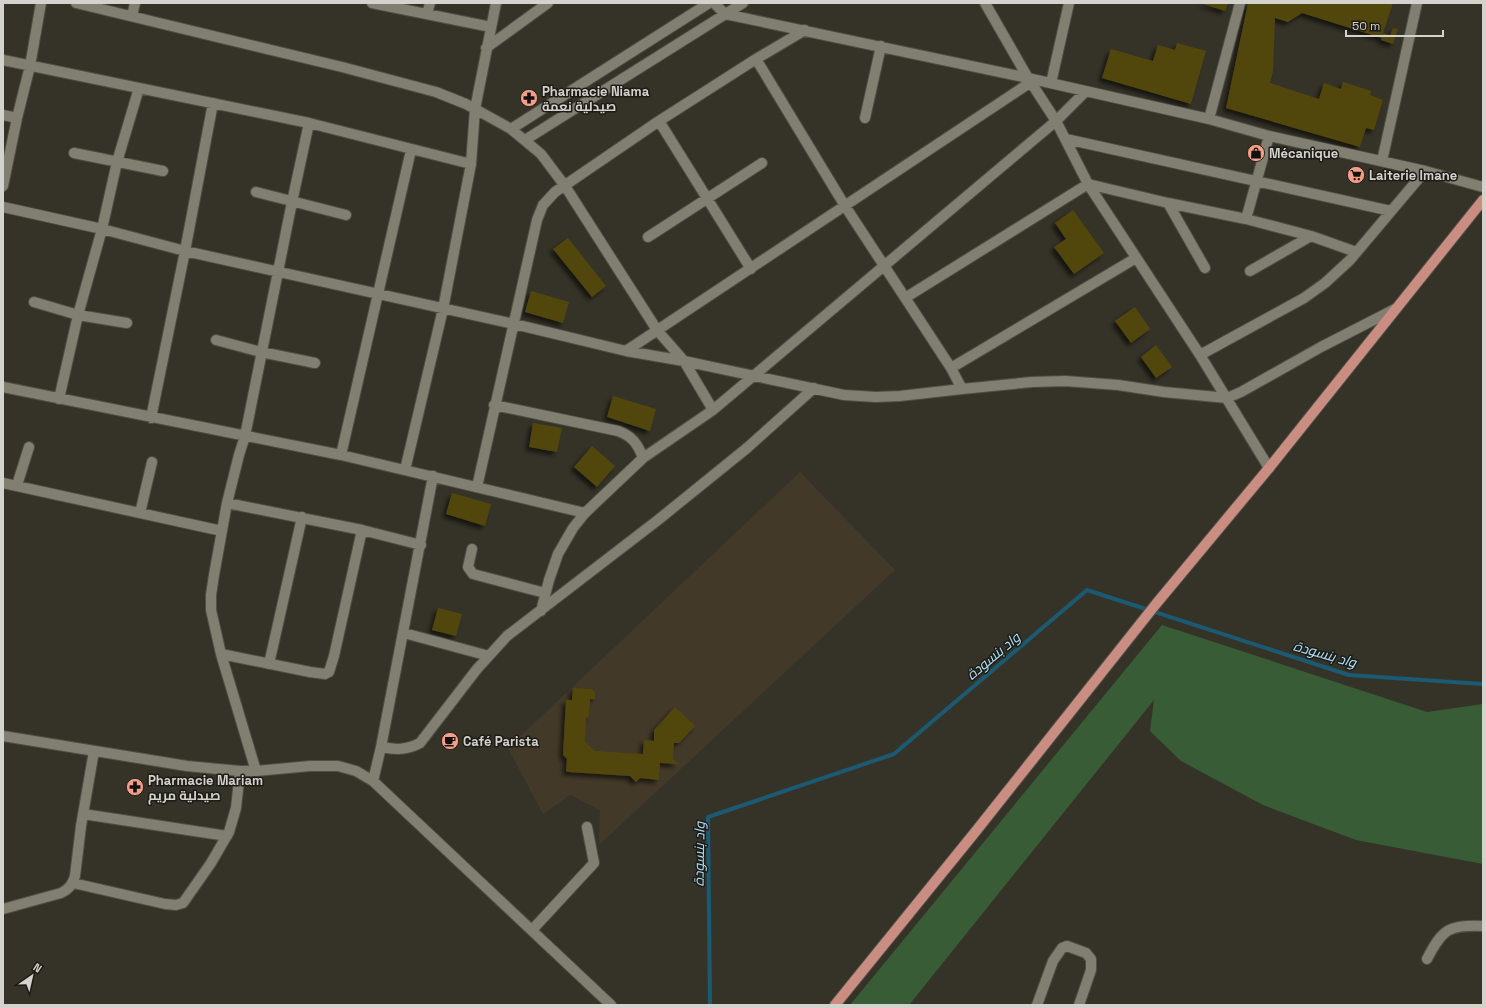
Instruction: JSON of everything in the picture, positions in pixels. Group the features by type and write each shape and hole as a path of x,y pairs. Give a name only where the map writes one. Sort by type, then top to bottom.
{"main road":[{"path":"835,1005 981,825 1156,604 1269,468 1483,200"}],"street":[{"path":"3,186 17,118 30,66 41,3"},
{"path":"76,3 342,67 432,91 475,109 511,129 526,140 548,163 565,186 657,330 684,361 712,410"},
{"path":"132,16 135,3"},
{"path":"372,3 491,27"},
{"path":"427,14 430,3"},
{"path":"405,470 443,309 471,164 475,109 482,81 486,48 496,3"},
{"path":"486,48 548,3"},
{"path":"511,129 709,3"},
{"path":"714,3 725,14 880,46 1030,80 1051,83 1085,92 1209,119 1269,136 1425,171 1483,187"},
{"path":"526,140 743,3"},
{"path":"985,3 1056,121 1088,184 1200,355 1269,468"},
{"path":"1051,83 1069,3"},
{"path":"1209,119 1240,3"},
{"path":"1382,161 1417,3"},
{"path":"476,487 541,209 549,197 659,121 756,59 805,30"},
{"path":"865,118 880,46"},
{"path":"756,59 845,206 951,368 962,390"},
{"path":"3,60 309,124 471,164"},
{"path":"626,351 845,206 1030,80"},
{"path":"59,399 78,314 102,229 117,162 139,88"},
{"path":"541,610 545,593 562,547 573,528 585,513 644,458 712,410 754,376 1056,121 1085,92"},
{"path":"151,418 213,103"},
{"path":"3,115 17,118"},
{"path":"659,121 751,269"},
{"path":"256,771 221,654 212,617 211,595 227,503 245,436 261,352 309,124"},
{"path":"1246,219 1269,136"},
{"path":"1066,139 1391,211"},
{"path":"341,455 411,150"},
{"path":"74,153 163,171"},
{"path":"648,237 762,163"},
{"path":"1200,355 1304,298 1340,270 1425,171"},
{"path":"905,298 1088,184 1168,203 1246,219 1311,236 1356,252"},
{"path":"256,192 346,215"},
{"path":"1168,203 1205,268"},
{"path":"3,207 102,229 185,251 379,293 626,351 684,361 844,395 876,397 900,396 1032,382 1065,381 1118,385 1164,392 1227,398 1241,392 1321,346 1395,309"},
{"path":"1250,271 1311,236"},
{"path":"951,368 1136,258"},
{"path":"34,302 78,314 127,323"},
{"path":"216,340 261,352 315,363"},
{"path":"3,387 151,418 341,455 585,513"},
{"path":"381,747 398,749 414,746 420,743 468,680 507,636 658,520 747,448 814,388"},
{"path":"494,405 618,431 632,439 638,446 644,458"},
{"path":"17,485 29,447"},
{"path":"140,513 152,462"},
{"path":"373,781 404,633 433,476"},
{"path":"3,482 222,531"},
{"path":"227,503 302,517 421,545"},
{"path":"270,664 302,517"},
{"path":"221,654 318,673 325,674 330,671 362,530"},
{"path":"472,549 468,566 473,574 545,593"},
{"path":"404,633 489,656"},
{"path":"3,736 187,766 240,771 310,766 338,766 356,771 373,781 611,1005"},
{"path":"3,909 61,893 73,883 76,872 94,751"},
{"path":"73,883 165,904 179,905 183,903 215,857 227,836 234,816 240,771"},
{"path":"84,814 227,836"},
{"path":"532,930 594,863 587,826"},
{"path":"1427,959 1437,941 1445,931 1456,927 1483,926"},
{"path":"1037,1005 1053,961 1062,948 1067,946 1086,952 1091,959 1091,970 1079,1005"}],"shaded area":[{"path":"800,472 895,570 599,845 600,810 570,795 543,814 508,748"}],"green space":[{"path":"1162,625 1427,712 1483,704 1483,864 1356,840 1263,805 1181,761 1150,731 1154,700 909,1005 850,1005"}],"building":[{"path":"1200,3 1228,3 1225,11"},
{"path":"1248,3 1393,3 1383,33 1390,35 1393,28 1398,29 1393,44 1381,40 1382,38 1302,13 1288,22 1275,18 1273,71 1270,83 1319,99 1324,83 1341,89 1343,82 1371,91 1370,95 1383,100 1374,130 1366,128 1360,147 1226,108"},
{"path":"1177,43 1206,51 1191,104 1102,78 1111,49 1153,61 1158,45 1175,50"},
{"path":"1073,210 1104,253 1074,274 1054,247 1066,239 1055,223"},
{"path":"568,238 606,286 592,297 553,249"},
{"path":"531,291 569,302 563,323 525,312"},
{"path":"1135,307 1150,329 1131,343 1115,321"},
{"path":"1156,345 1172,367 1156,378 1141,357"},
{"path":"613,396 656,409 650,431 607,417"},
{"path":"533,423 562,428 557,452 529,447"},
{"path":"592,446 615,466 597,487 574,467"},
{"path":"452,493 491,504 485,526 446,514"},
{"path":"438,608 462,614 456,636 432,630"},
{"path":"573,688 592,689 595,693 595,699 590,699 589,716 586,718 585,742 595,751 643,754 644,740 654,741 654,730 675,707 695,726 679,743 674,743 673,759 679,764 660,763 659,780 640,778 636,782 630,776 566,771 567,759 563,755 566,700 572,700"}],"waterway":[{"name":"واد بنسودة","path":"710,1005 708,817 894,754 1087,590 1349,675 1483,684"}],"place":[{"name":"Pharmacie Niama صيدلية نعمة","path":"529,98"},
{"name":"Mécanique","path":"1256,153"},
{"name":"Laiterie Imane","path":"1356,175"},
{"name":"Café Parista","path":"450,741"},
{"name":"Pharmacie Mariam صيدلية مريم","path":"135,787"}]}
